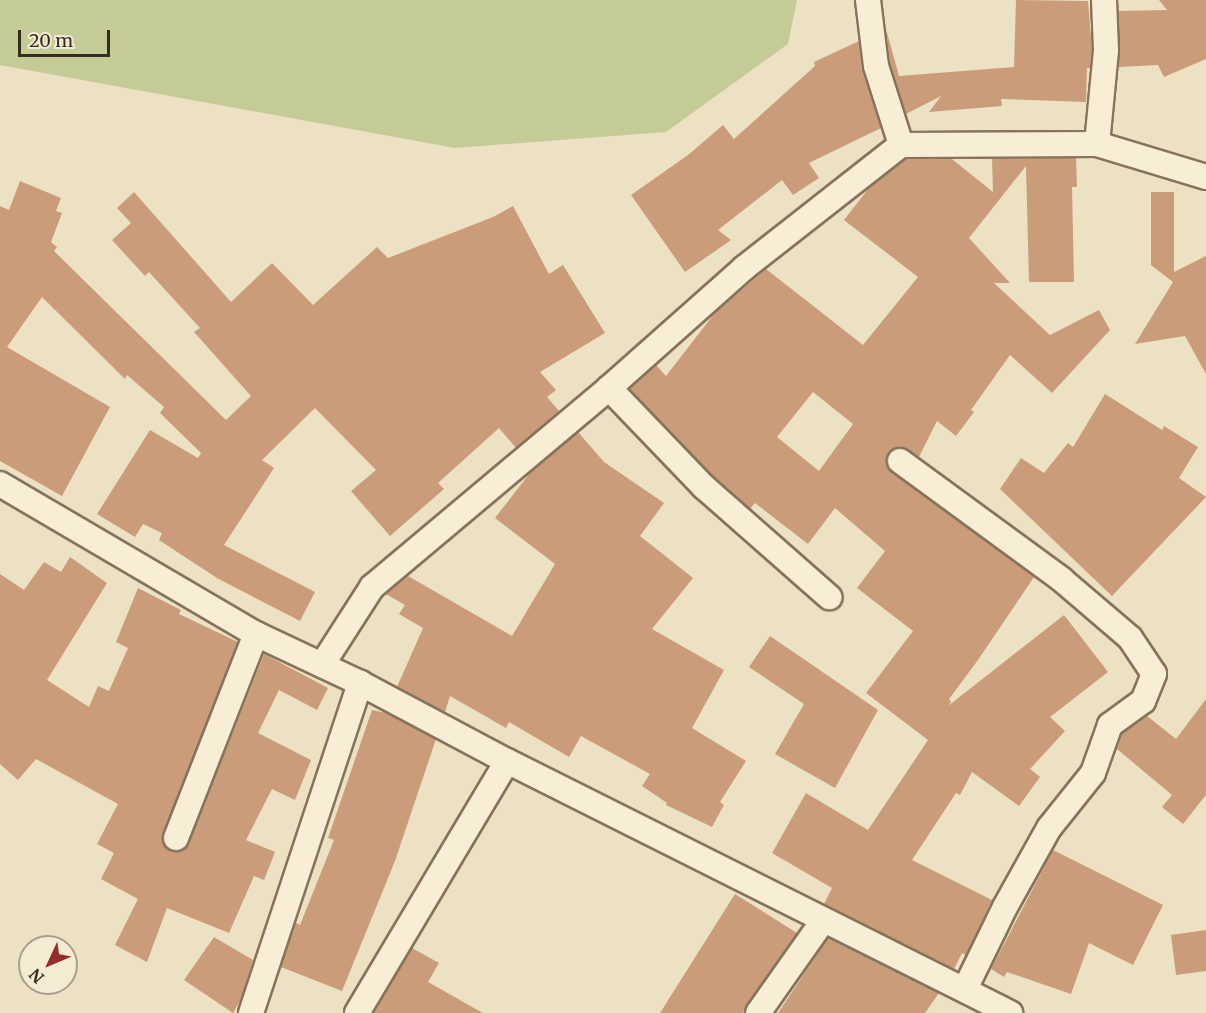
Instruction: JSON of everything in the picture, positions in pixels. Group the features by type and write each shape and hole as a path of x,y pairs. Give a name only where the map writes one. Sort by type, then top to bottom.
{"street":[{"path":"868,0 876,66 900,145"},
{"path":"1097,144 1106,50 1104,0"},
{"path":"322,665 372,586 609,388 744,268 900,145 1097,144 1206,177"},
{"path":"609,388 704,488 828,597"},
{"path":"900,460 1061,579 1130,638 1154,674 1143,701 1110,725 1094,773 1049,828 1005,906 965,989"},
{"path":"0,484 256,634 360,683 507,761 1010,1013"},
{"path":"176,838 256,634"},
{"path":"251,1013 360,683"},
{"path":"357,1013 507,761"},
{"path":"758,1013 823,921"}],"green space":[{"path":"0,0 797,0 788,44 666,132 455,148 0,65"}],"building":[{"path":"1016,0 1088,1 1092,50 1090,68 1087,68 1086,102 1001,99 1002,106 929,112 941,96 906,114 890,63 886,29 899,76 1014,67"},
{"path":"1159,0 1206,0 1206,59 1164,77 1158,65 1119,67 1119,11 1167,10"},
{"path":"859,41 862,70 881,128 809,163 819,178 793,195 782,180 718,230 731,240 685,272 631,195 688,155 723,125 734,139 815,66 814,62"},
{"path":"1076,158 1077,187 1072,187 1074,282 1029,282 1026,166 969,238 1010,283 994,283 1050,335 1099,310 1110,330 1052,393 1010,355 971,410 974,412 956,436 937,421 919,457 901,447 889,452 886,459 892,472 1034,577 949,699 951,702 948,706 1064,615 1108,672 1050,717 1065,731 1030,769 1040,777 1019,806 972,772 960,795 956,793 912,860 992,900 966,955 962,953 954,969 824,904 832,888 772,853 806,793 868,830 928,740 866,693 913,631 857,588 885,551 835,508 808,544 755,503 750,509 714,477 630,389 656,365 666,376 714,314 766,269 863,345 918,277 844,220 869,188 906,159 952,159 993,192 992,159","holes":["813,392 853,424 819,471 777,437"]},
{"path":"20,181 61,198 56,211 62,213 51,242 57,247 54,251 226,420 251,396 194,332 200,328 149,272 145,276 112,240 131,223 117,208 134,192 231,302 272,263 313,305 377,247 388,258 493,217 513,206 549,274 563,265 605,333 540,372 556,390 547,397 559,411 516,448 499,428 438,483 444,489 390,536 351,491 376,470 315,408 262,460 274,468 224,545 315,592 300,621 217,578 159,540 162,533 143,524 135,537 97,514 150,430 198,458 201,453 160,413 164,407 127,375 125,379 42,297 7,347 110,407 62,496 0,461 0,206 9,210"},
{"path":"1151,192 1174,192 1174,272 1206,256 1206,374 1185,336 1135,344 1173,282 1151,265"},
{"path":"1105,394 1162,430 1164,426 1198,447 1179,478 1206,497 1112,596 1000,489 1021,458 1044,473 1068,443 1073,447"},
{"path":"578,432 604,462 664,503 640,536 693,578 652,629 724,670 692,728 746,761 720,802 724,805 712,827 666,805 667,803 642,786 650,774 581,736 569,757 509,722 506,728 450,696 445,712 397,687 423,628 399,614 405,605 386,594 408,576 512,636 555,564 495,518 530,473"},
{"path":"70,557 107,583 47,680 89,707 98,686 109,691 128,648 116,642 138,588 181,610 179,614 238,642 163,833 162,841 170,851 179,852 189,843 264,654 328,688 317,710 279,690 258,733 311,760 295,800 272,789 246,840 275,852 264,880 254,876 229,933 167,908 147,962 115,945 138,899 101,879 114,853 97,844 118,804 36,759 18,780 0,764 0,574 24,590 44,562 61,572"},
{"path":"770,636 878,710 835,788 775,754 804,704 749,667"},
{"path":"1206,699 1206,795 1183,824 1162,807 1172,795 1117,749 1122,734 1147,716 1176,739"},
{"path":"372,710 386,713 436,739 395,861 342,991 281,967 296,923 300,925 334,840 328,838"},
{"path":"1053,850 1163,905 1133,965 1089,943 1071,994 1007,972 1004,977 991,969"},
{"path":"735,894 797,933 743,1013 660,1013"},
{"path":"1206,930 1206,971 1176,975 1171,935"},
{"path":"214,937 253,960 241,999 233,1013 184,980"},
{"path":"828,938 939,993 925,1013 778,1013"},
{"path":"412,948 439,963 428,982 483,1013 374,1013"}]}
